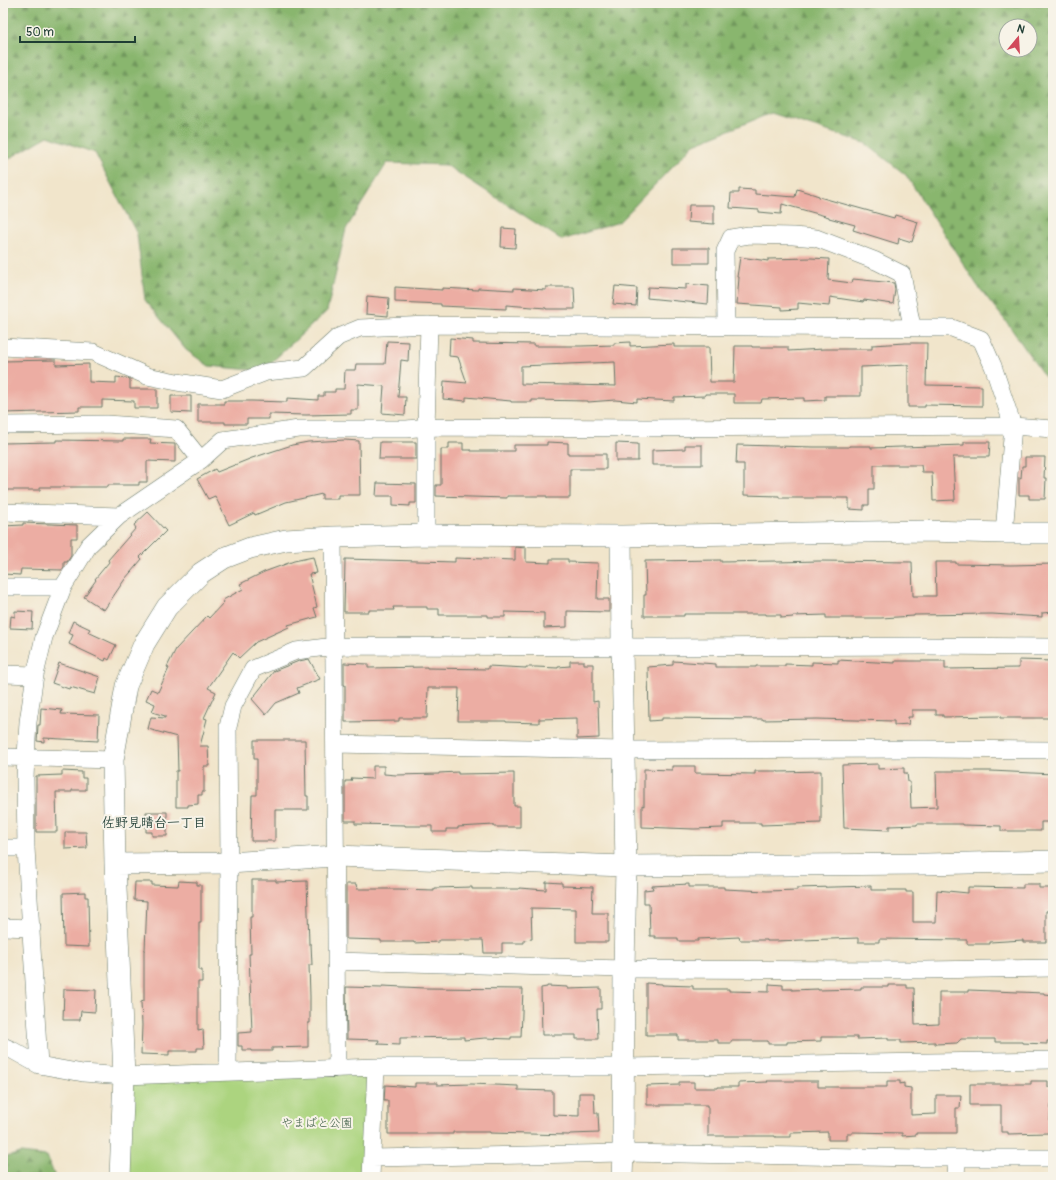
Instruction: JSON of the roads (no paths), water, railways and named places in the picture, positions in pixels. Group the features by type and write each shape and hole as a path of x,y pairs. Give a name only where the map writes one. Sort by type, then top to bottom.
{"street":[{"path":"726,326 725,251 731,238 749,235 816,238 876,261 902,274 912,327"},
{"path":"426,535 426,427 429,325"},
{"path":"3,347 94,352 147,376 222,389 266,372 304,368 338,337 360,328 429,325 952,328 981,339 993,366 1013,426 1004,533"},
{"path":"3,425 107,424 176,429 201,460"},
{"path":"39,1065 32,928 26,848 25,778 28,722 35,675 44,637 63,587 89,545 120,516 201,460 223,440 299,429 407,429 426,427 647,428 1013,426 1053,429"},
{"path":"3,512 120,516"},
{"path":"120,1177 124,1076 115,864 113,760 126,686 144,644 167,607 201,573 224,558 250,548 286,540 333,537 426,535 621,536 926,531 1053,533"},
{"path":"621,536 626,866 624,969 624,1153 622,1177"},
{"path":"333,537 337,1069"},
{"path":"3,587 63,587"},
{"path":"228,1072 228,727 233,706 253,669 296,652 334,646 935,646 1053,648"},
{"path":"3,674 35,675"},
{"path":"335,744 624,750 1053,750"},
{"path":"3,757 113,760"},
{"path":"3,848 26,848"},
{"path":"115,864 229,863 335,856 626,866 918,864 1053,861"},
{"path":"3,927 32,928"},
{"path":"336,961 624,969 925,970 1053,968"},
{"path":"3,1046 39,1065 83,1073 124,1076 376,1067 624,1067 1053,1060"},
{"path":"371,1177 376,1067"},
{"path":"372,1158 624,1153 1053,1158"},
{"path":"956,1177 957,1158"}],"district":[{"name":"佐野見晴台一丁目","path":"154,822"}],"park label":[{"name":"やまばと公園","path":"317,1123"}]}
